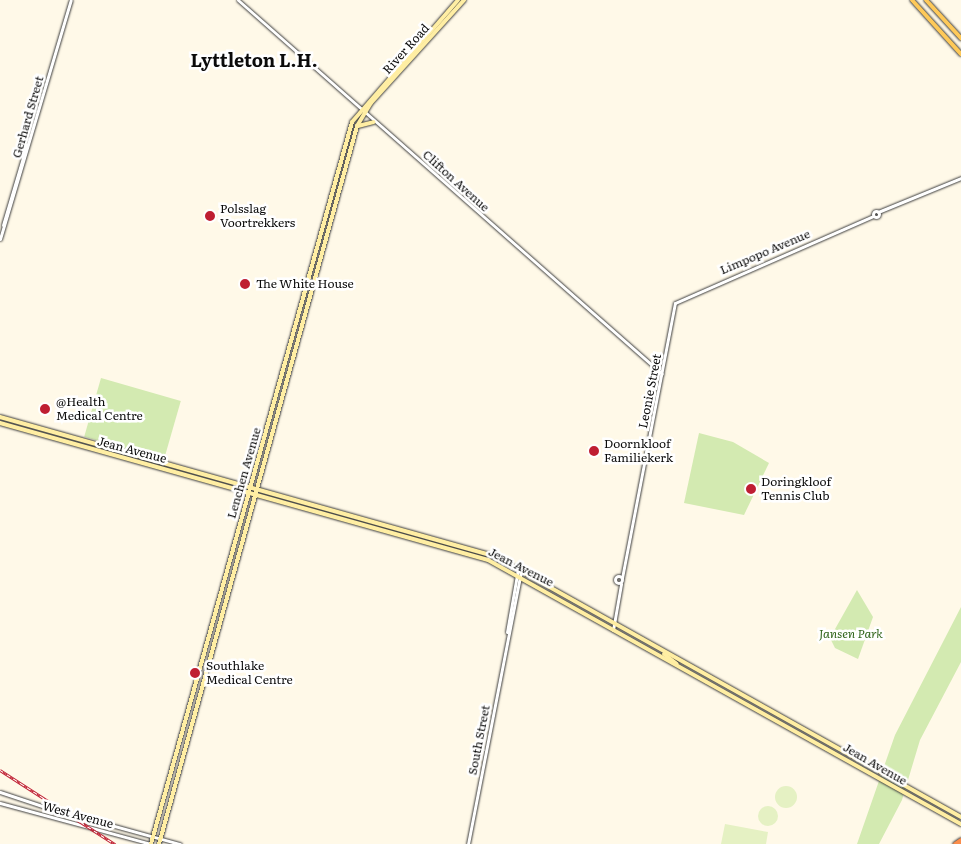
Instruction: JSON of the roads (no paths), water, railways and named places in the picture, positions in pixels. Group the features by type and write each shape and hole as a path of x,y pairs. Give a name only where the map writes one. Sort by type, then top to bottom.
{"highway":[{"path":"955,844 961,840"}],"main road":[{"name":"River Road","path":"360,109 458,0"},
{"name":"River Road","path":"364,113 464,0"},
{"path":"912,0 961,54"},
{"path":"926,0 961,38"},
{"name":"Lenchen Avenue","path":"151,844 344,144 360,109"},
{"name":"Lenchen Avenue","path":"159,844 357,126 364,113"},
{"path":"357,126 374,122"},
{"name":"Jean Avenue","path":"0,417 458,548 519,570 961,817"},
{"name":"Jean Avenue","path":"0,423 304,509 458,548 518,576 961,824"},
{"path":"194,472 203,480"},
{"path":"289,499 304,509"},
{"path":"658,648 677,664"},
{"path":"785,717 804,735"},
{"path":"856,757 875,775"}],"street":[{"name":"Gerhard Street","path":"0,234 70,0"},
{"name":"Gerhard Street","path":"0,240 70,0"},
{"name":"Clifton Avenue","path":"238,0 374,122 662,374"},
{"name":"Limpopo Avenue","path":"674,305 681,298 961,178"},
{"name":"Leonie Street","path":"620,577 662,374 674,305"},
{"path":"654,368 664,363"},
{"name":"South Street","path":"468,844 519,570"},
{"path":"616,582 620,577"},
{"path":"613,630 621,584 620,577"},
{"path":"616,582 621,584"},
{"path":"616,582 619,592"},
{"name":"West Avenue","path":"0,792 54,810"},
{"name":"West Avenue","path":"0,803 151,844"},
{"name":"West Avenue","path":"78,816 180,844"}],"tunnel":[{"path":"54,810 78,816"}],"railway":[{"path":"0,770 115,844"}],"place":[{"name":"Polsslag Voortrekkers","path":"210,216"},
{"name":"The White House","path":"245,284"},
{"name":"@Health Medical Centre","path":"45,409"},
{"name":"Doornkloof Familiekerk","path":"594,451"},
{"name":"Doringkloof Tennis Club","path":"751,489"},
{"name":"Southlake Medical Centre","path":"195,673"}],"district":[{"name":"Lyttleton L.H.","path":"254,60"}],"park label":[{"name":"Jansen Park","path":"851,634"}]}
